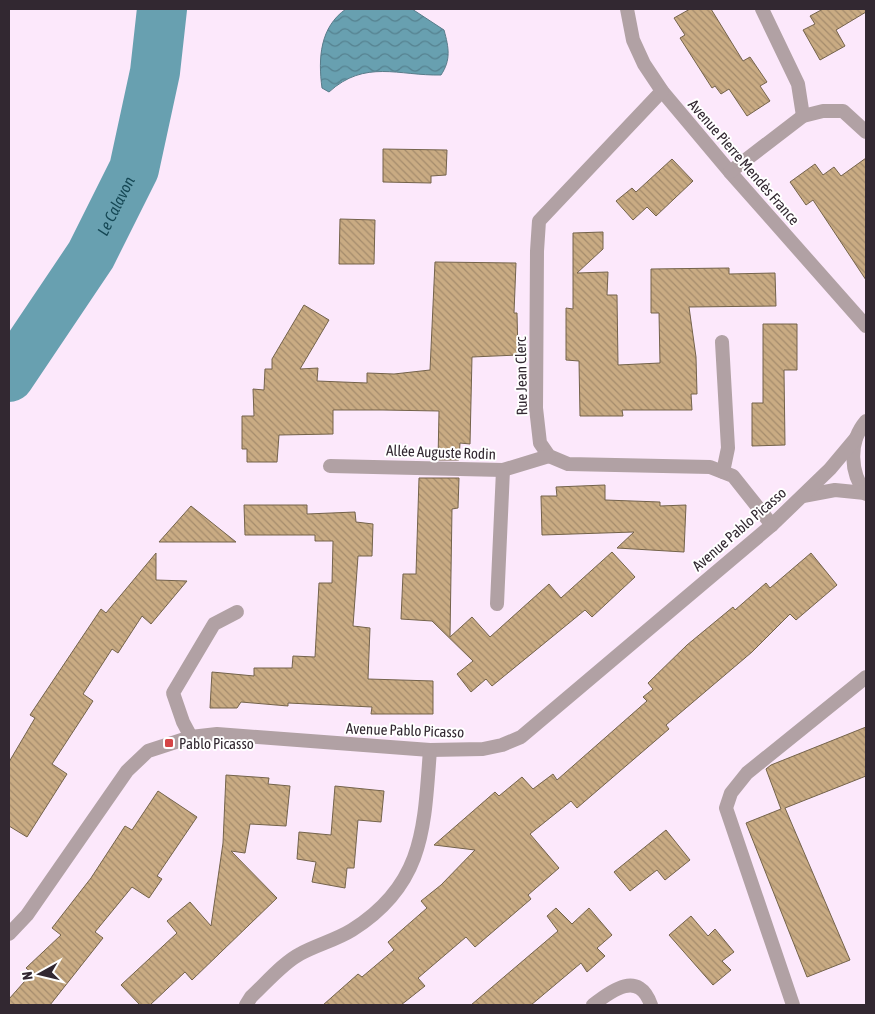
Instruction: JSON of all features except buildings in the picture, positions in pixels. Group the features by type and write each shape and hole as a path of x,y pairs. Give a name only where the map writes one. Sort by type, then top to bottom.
{"street":[{"name":"Avenue Pierre Mendès France","path":"627,9 633,40 644,64 662,91 865,326"},
{"path":"762,9 798,84 803,116"},
{"name":"Rue Jean Clerc","path":"549,456 540,442 536,408 537,251 539,221 662,91"},
{"path":"730,172 803,116 823,111 843,111 866,132"},
{"path":"722,342 728,448 723,472"},
{"path":"866,421 856,438 853,466 866,493"},
{"name":"Avenue Pablo Picasso","path":"9,934 27,915 127,771 148,751 191,737 217,734 430,750 483,749 502,745 521,737 772,525 830,469 856,438"},
{"path":"549,456 568,464 710,466 733,476 772,525"},
{"name":"Allée Auguste Rodin","path":"330,466 503,470 549,456"},
{"path":"497,604 503,470"},
{"name":"Avenue Pablo Picasso","path":"802,496 835,490 866,493"},
{"path":"191,737 183,722 174,693 214,624 237,612"},
{"path":"794,1005 726,808 731,793 747,773 866,677"},
{"path":"246,1005 251,997 298,954 352,931 396,893 412,867 420,843 430,750"},
{"path":"594,1005 613,988 629,984 640,988 651,1005"}],"water":[{"path":"346,9 412,9 444,30 448,59 441,75 369,72 342,82 329,92 322,88 320,66 326,34 337,16"}],"waterway":[{"name":"Le Calavon","path":"9,377 91,255 134,169 155,72 162,9"}],"place":[{"name":"Pablo Picasso","path":"169,743"}]}
